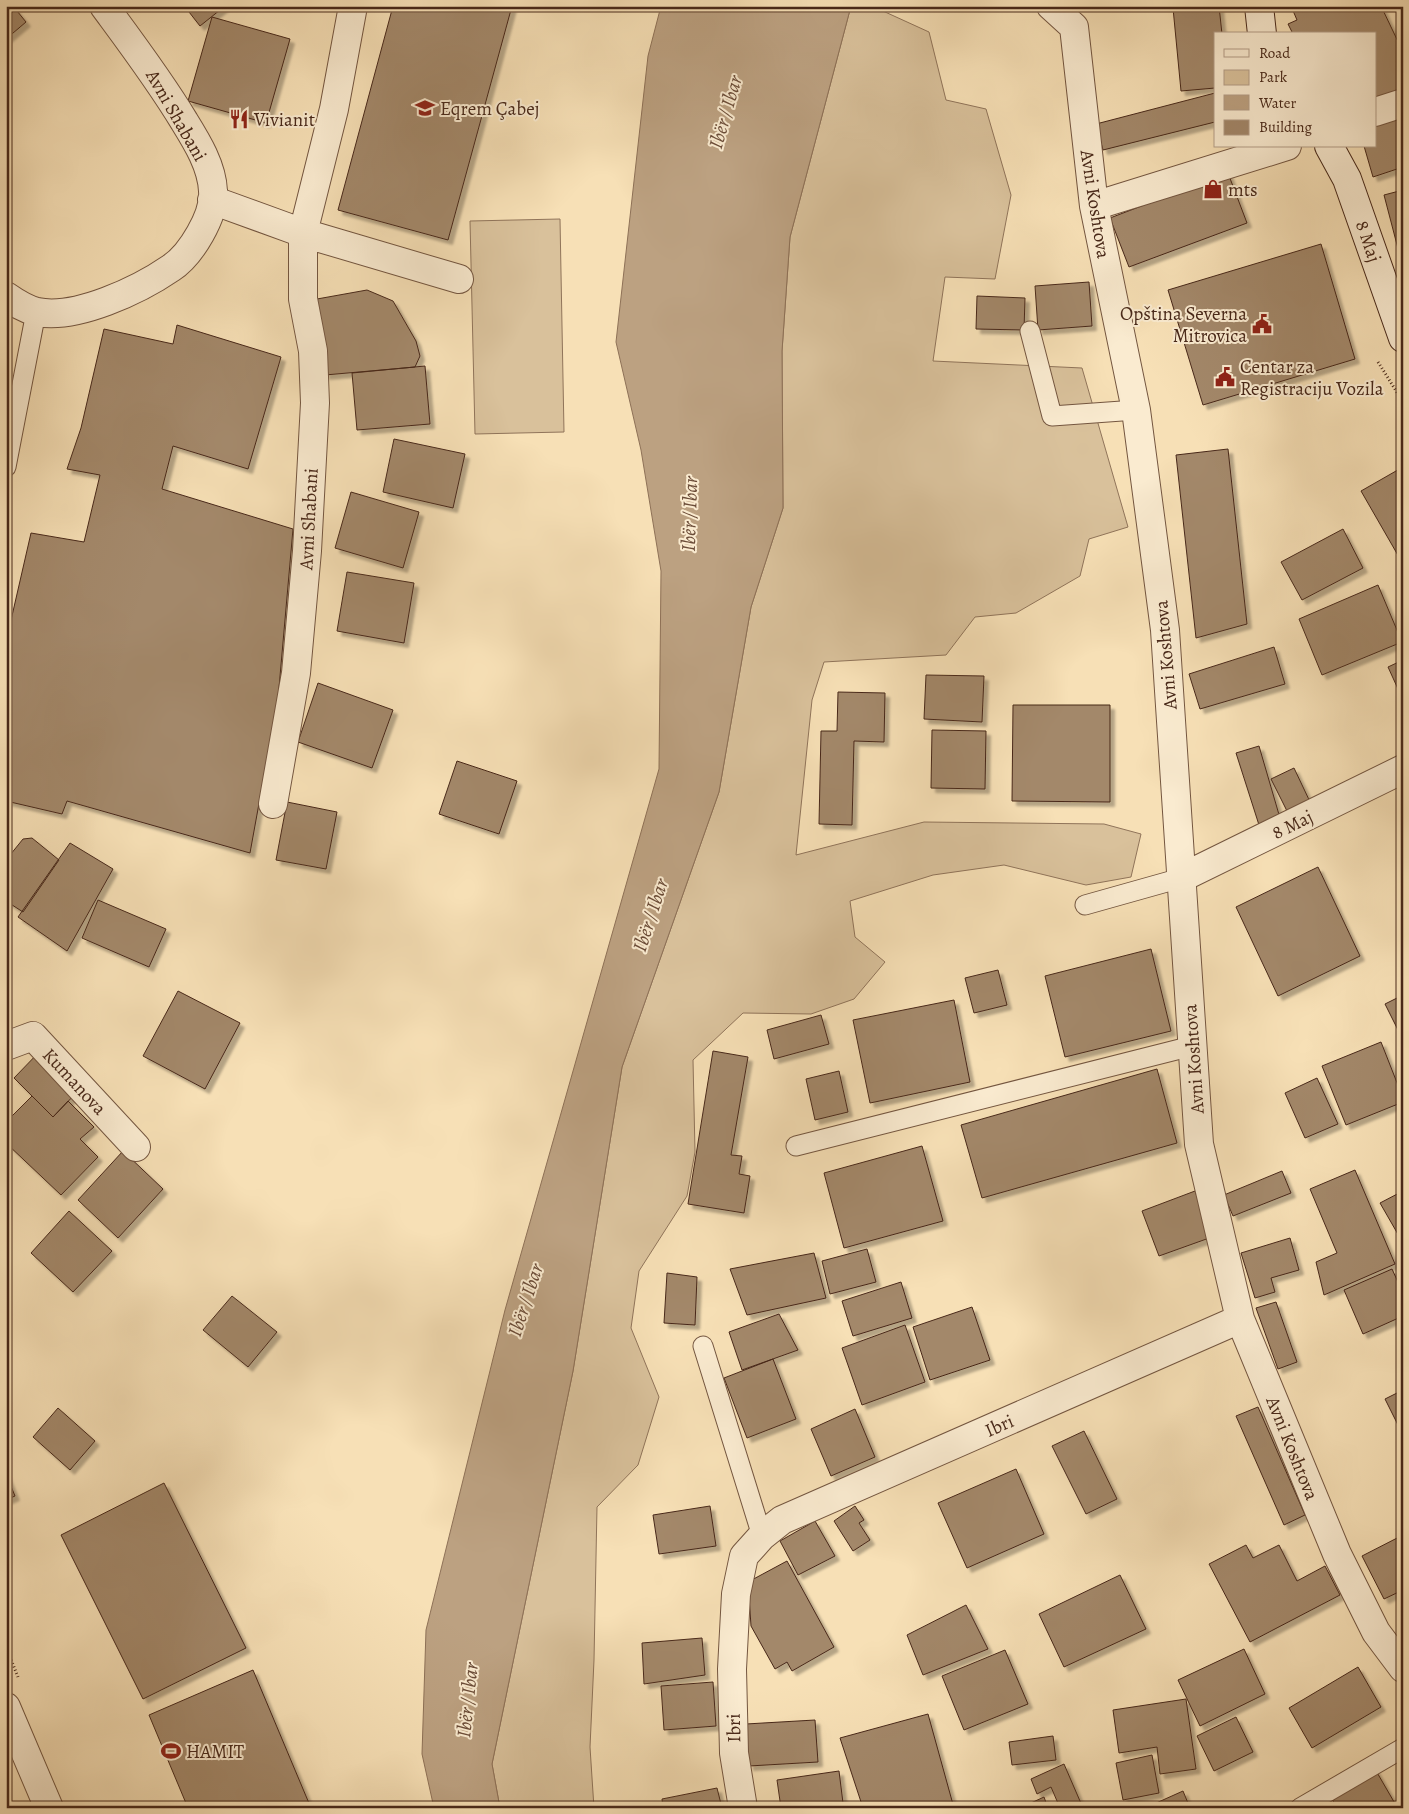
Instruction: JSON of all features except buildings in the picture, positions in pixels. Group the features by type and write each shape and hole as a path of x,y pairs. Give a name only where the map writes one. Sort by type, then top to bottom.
{"street":[{"name":"Avni Shabani","path":"104,6 163,86 197,141 212,181 214,193 212,200"},
{"name":"Avni Shabani","path":"273,804 296,673 315,403 313,351 303,299 302,233 334,109 353,6"},
{"name":"Avni Koshtova","path":"1051,6 1074,27 1094,206 1136,410 1165,630 1199,1144 1240,1319 1337,1554 1376,1632 1403,1668"},
{"path":"1259,6 1262,32"},
{"path":"1376,112 1403,103"},
{"path":"1094,206 1281,148"},
{"name":"8 Maj","path":"1330,148 1347,179 1403,338"},
{"path":"6,296 19,306 36,312 57,313 81,309 115,299 172,268 192,247 204,228 212,200 302,233 459,279"},
{"name":"8 Maj","path":"1181,878 1403,769"},
{"name":"Kumanova","path":"6,1046 33,1036 136,1147"},
{"name":"Ibri","path":"743,1808 734,1753 732,1670 736,1594 744,1556 762,1536 782,1520 1240,1319"},
{"path":"6,1707 49,1808"}],"lane":[{"path":"6,467 36,312"},
{"path":"1030,331 1052,416 1136,410"},
{"path":"1085,905 1181,878"},
{"path":"796,1146 1192,1046"},
{"path":"703,1346 762,1536"},
{"path":"1300,1808 1403,1748"}],"green space":[{"path":"851,6 872,6 929,32 946,100 986,109 1011,195 995,279 945,277 933,361 1082,368 1128,527 1089,539 1080,576 1016,613 975,617 946,655 824,662 812,700 796,855 924,822 1104,824 1141,834 1131,877 1086,885 1004,865 933,875 850,901 855,937 885,962 854,999 811,1014 743,1013 693,1060 695,1152 687,1196 639,1271 631,1328 659,1397 638,1465 597,1507 590,1747 594,1808 500,1808 492,1764 573,1371 622,1067 719,792 751,607 783,508 782,351 790,237"},
{"path":"560,219 564,432 475,434 470,221"}],"water":[{"name":"Ibër / Ibar","path":"661,6 851,6 790,237 782,351 783,508 751,607 719,792 622,1067 573,1371 492,1764 500,1808 434,1808 422,1754 426,1630 505,1310 659,769 661,571 641,450 616,342 648,56"}],"place":[{"name":"Eqrem Çabej","path":"425,108"},
{"name":"Vivianit","path":"239,119"},
{"name":"mts","path":"1213,189"},
{"name":"Opština Severna Mitrovica","path":"1262,324"},
{"name":"Centar za Registraciju Vozila","path":"1225,377"},
{"name":"HAMIT","path":"171,1751"}]}
